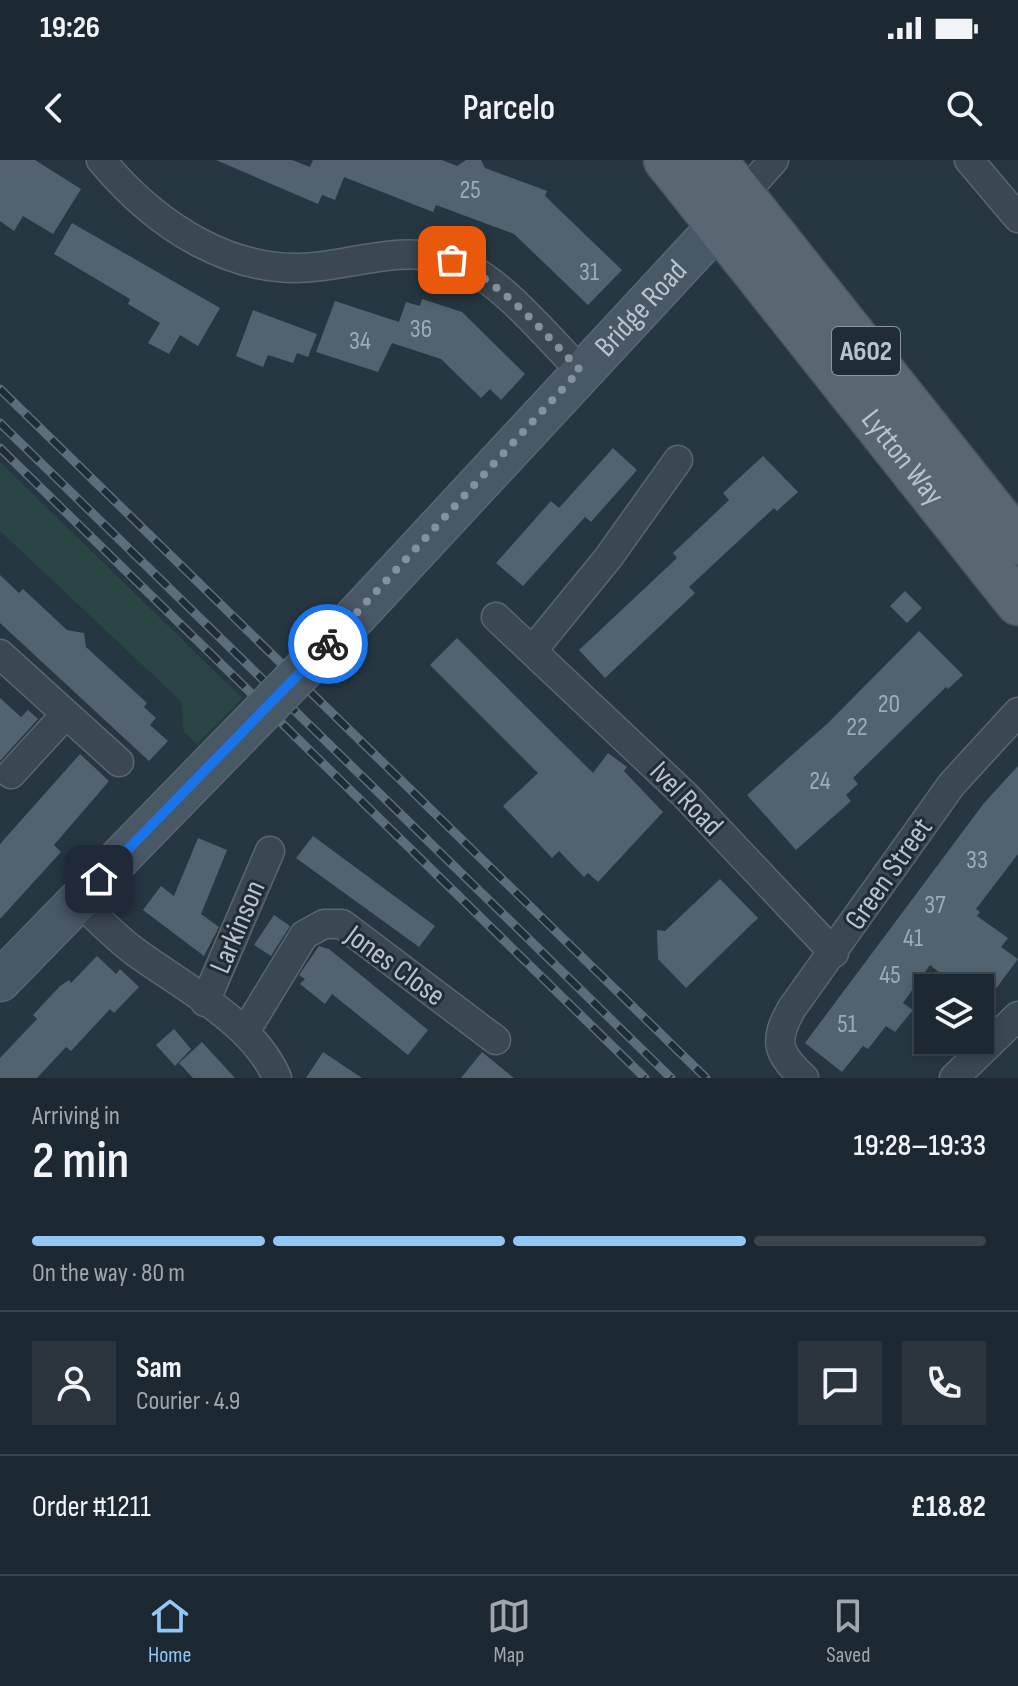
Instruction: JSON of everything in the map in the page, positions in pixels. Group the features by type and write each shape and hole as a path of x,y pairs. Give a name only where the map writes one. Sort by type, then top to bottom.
{"main road":[{"name":"Lytton Way","path":"666,160 730,210 1018,542"},
{"name":"Lytton Way","path":"714,160 730,210 1018,603"}],"street":[{"path":"101,160 141,204 166,224 198,243 238,258 280,266 319,267 400,253 452,260 472,269 494,286 580,370"},
{"path":"730,210 774,160"},
{"path":"969,160 1018,218"},
{"name":"Bridge Road","path":"0,981 357,615 730,210"},
{"path":"533,650 608,558 678,460"},
{"name":"Ivel Road","path":"496,617 685,795 834,953"},
{"path":"0,654 119,762"},
{"name":"Green Street","path":"804,1078 785,1059 780,1047 781,1027 792,1008 952,784 1018,712"},
{"path":"11,774 66,714"},
{"name":"Larkinson","path":"205,1002 270,851"},
{"name":"Larkinson","path":"78,900 130,948 245,1032 262,1050 277,1078"},
{"name":"Jones Close","path":"245,1032 304,935 324,924 342,924 496,1040"},
{"path":"954,1078 1018,1016"}],"green space":[{"path":"0,462 242,698 197,744 184,732 181,701 0,531"}],"building":[{"path":"0,160 35,160 81,189 53,234 23,216 14,231 0,221"},
{"path":"216,160 292,160 310,167 313,160 442,160 457,166 466,160 481,160 485,168 547,191 545,196 622,270 588,305 514,234 436,205 433,212 344,177 335,200 322,195 318,204"},
{"path":"72,223 220,308 198,346 180,335 169,354 148,343 160,323 128,304 130,299 54,254"},
{"path":"422,299 462,312 525,374 501,400 490,389 481,398 441,359 392,343 378,372 316,352 335,301 399,322 406,302 420,306"},
{"path":"253,310 317,334 308,357 297,353 293,363 268,355 263,367 236,356"},
{"path":"613,448 637,470 591,522 585,517 523,586 496,563 551,501 559,508"},
{"path":"763,456 798,492 777,511 774,508 689,587 695,593 605,678 579,650 677,558 673,553 729,500 723,493"},
{"path":"0,575 19,593 23,589 67,630 84,633 86,647 147,703 144,707 156,718 150,725 168,741 149,761 0,623"},
{"path":"905,591 922,608 907,623 890,606"},
{"path":"919,631 963,675 948,689 946,687 853,778 858,784 846,795 851,801 796,850 747,795 828,723"},
{"path":"457,638 593,773 608,753 627,767 624,771 663,812 598,882 588,873 584,877 559,851 552,858 503,806 538,773 430,665"},
{"path":"0,698 21,717 28,710 38,719 0,761"},
{"path":"80,754 109,781 54,845 61,852 0,919 0,844"},
{"path":"1018,766 1018,854 976,909 980,912 977,916 1008,938 1001,947 1018,959 995,990 994,974 941,974 930,965 924,974 914,974 914,988 903,1003 913,1010 895,1032 886,1026 868,1049 863,1046 842,1072 805,1043 984,803"},
{"path":"313,836 435,926 419,947 296,858"},
{"path":"198,838 227,850 201,914 219,927 204,956 143,910 161,886 174,896"},
{"path":"720,879 758,918 686,988 658,959 657,930 665,931"},
{"path":"274,915 290,926 271,956 254,945"},
{"path":"319,946 329,949 428,1030 408,1055 332,994 325,1004 300,984 305,979 299,975"},
{"path":"97,956 116,974 120,969 139,987 114,1013 110,1009 71,1051 66,1047 37,1078 0,1078 0,1058 37,1019 33,1015 60,986 69,980 71,983"},
{"path":"174,1029 191,1049 175,1066 156,1045"},
{"path":"202,1042 235,1078 193,1078 179,1063"},
{"path":"323,1052 362,1078 306,1078"},
{"path":"482,1052 514,1078 461,1078"}],"railway":[{"path":"0,389 706,1078"},
{"path":"0,423 671,1078"},
{"path":"0,448 645,1078"}],"way so far":[{"path":"328,644 580,370 494,286 472,269 452,260"}],"route":[{"path":"99,879 328,644"}]}
